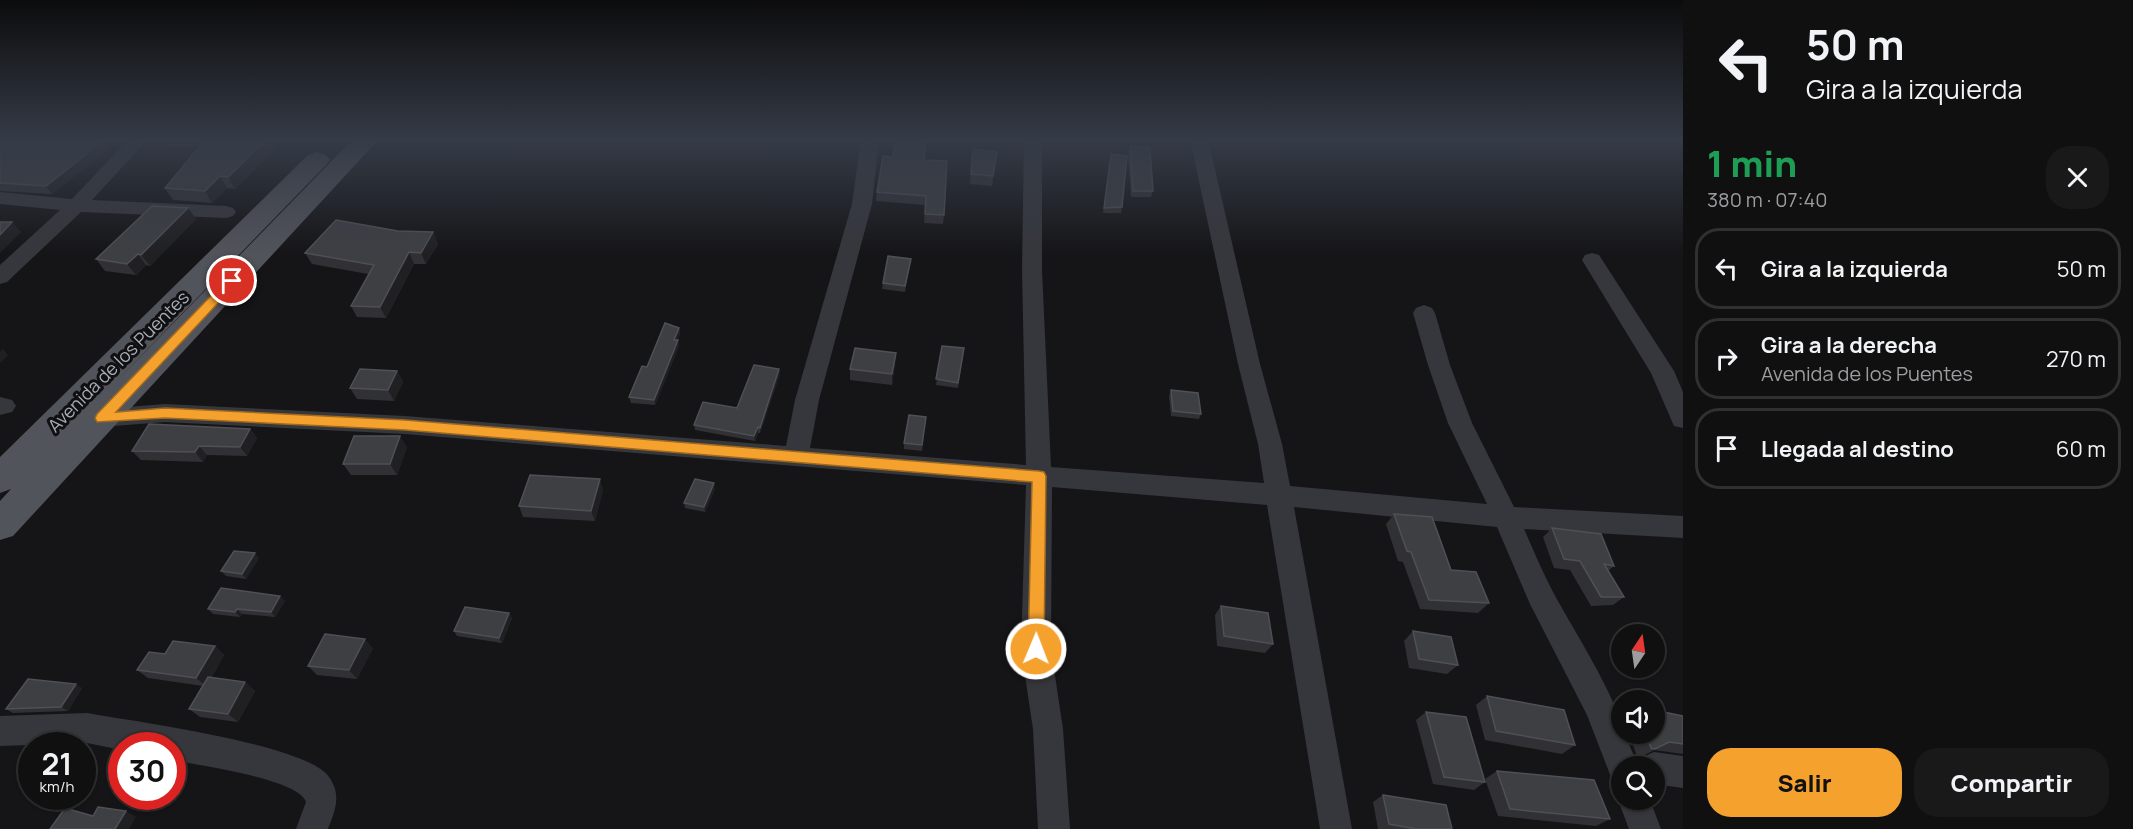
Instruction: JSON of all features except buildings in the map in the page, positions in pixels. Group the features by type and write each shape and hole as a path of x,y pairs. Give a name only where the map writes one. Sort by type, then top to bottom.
{"main road":[{"name":"Avenida de los Puentes","path":"0,479 299,178"},
{"name":"Avenida de los Puentes","path":"0,525 330,178"}],"street":[{"path":"0,278 103,178"},
{"path":"796,458 807,400 862,204 865,178"},
{"path":"1033,178 1032,270 1039,476 1036,649 1048,729 1054,829"},
{"path":"1208,178 1249,364 1270,444 1336,829"},
{"path":"0,198 109,208 226,212"},
{"path":"1592,260 1662,371 1683,419"},
{"path":"1424,313 1439,365 1460,423 1540,595 1624,756"},
{"path":"101,418 165,413 361,422 1278,495 1505,517 1683,527"},
{"path":"0,731 87,728 248,759 294,772 307,778 318,788 322,802 312,829"},
{"path":"1665,770 1683,772"},
{"path":"1638,810 1645,829"}],"route":[{"path":"232,281 101,418 165,413 405,425 1039,476 1036,649"}]}
